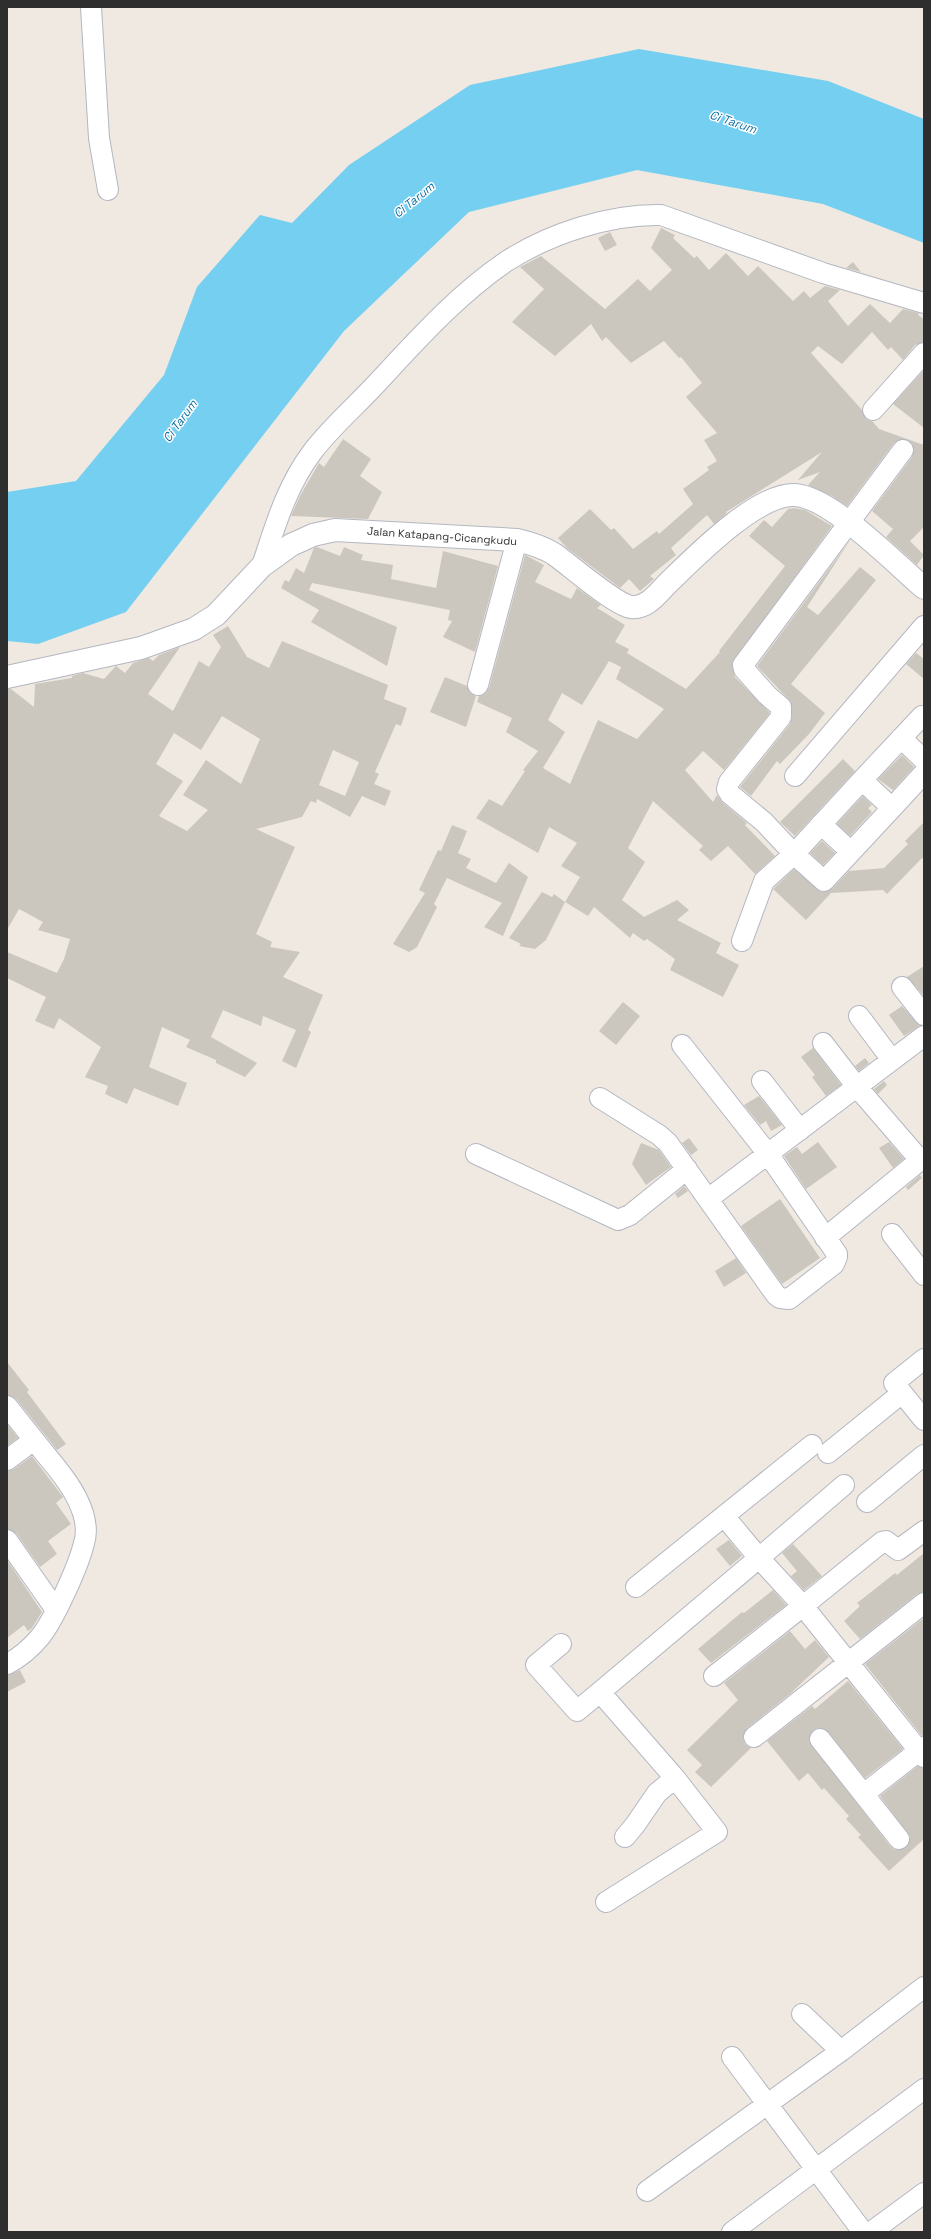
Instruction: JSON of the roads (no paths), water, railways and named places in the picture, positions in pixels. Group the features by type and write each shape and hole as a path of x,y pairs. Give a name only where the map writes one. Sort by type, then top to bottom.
{"street":[{"path":"91,7 99,138 108,190"},
{"path":"262,566 284,501 313,452 336,426 443,315 471,290 507,261 566,233 608,220 639,215 661,215 816,270 924,303"},
{"path":"873,410 924,353"},
{"path":"903,450 743,665 744,669 767,695 781,707 782,712 781,717 729,782 727,789 730,794 779,836 794,854 824,881 924,774"},
{"name":"Jalan Katapang-Cicangkudu","path":"7,677 141,648 194,629 216,615 262,566 291,545 313,534 335,530 517,540 535,544 553,554 623,604 631,606 644,605 650,601 701,551 735,522 768,502 796,495 829,509 848,522 924,588"},
{"path":"478,685 517,540"},
{"path":"795,776 924,626"},
{"path":"742,940 764,881 794,854 922,716"},
{"path":"901,738 924,760"},
{"path":"862,780 892,808"},
{"path":"821,824 851,852"},
{"path":"902,986 924,1015"},
{"path":"859,1016 892,1060"},
{"path":"708,1199 892,1060 922,1042"},
{"path":"824,1043 857,1087 922,1158 825,1238"},
{"path":"600,1098 659,1135 687,1169 776,1295 780,1298 789,1299 836,1261 836,1254 768,1154 682,1045"},
{"path":"762,1081 800,1130"},
{"path":"476,1154 618,1220 630,1215 687,1169"},
{"path":"892,1234 924,1275"},
{"path":"924,1359 894,1383 924,1420"},
{"path":"636,1588 724,1516 902,1393"},
{"path":"7,1406 76,1494 84,1515 86,1529 82,1550 56,1610 41,1636 31,1647 8,1661"},
{"path":"7,1460 34,1440"},
{"path":"867,1502 924,1455"},
{"path":"561,1644 536,1665 577,1711 760,1558 844,1484"},
{"path":"724,1516 803,1606 922,1752 865,1794"},
{"path":"714,1676 882,1542 886,1542 898,1550 924,1531"},
{"path":"7,1540 56,1610"},
{"path":"754,1737 850,1663 924,1603"},
{"path":"600,1692 675,1778 717,1832 606,1902"},
{"path":"820,1739 900,1839"},
{"path":"625,1837 657,1793 675,1778"},
{"path":"647,2192 841,2051 924,1987"},
{"path":"802,2014 841,2051"},
{"path":"732,2057 863,2232"},
{"path":"732,2232 924,2088"},
{"path":"871,2232 924,2193"}],"water":[{"name":"Ci Tarum","path":"639,49 828,81 924,119 924,243 823,204 637,170 469,212 344,331 126,612 38,644 7,641 7,492 76,481 164,375 197,287 260,215 292,223 349,165 470,85"}]}
